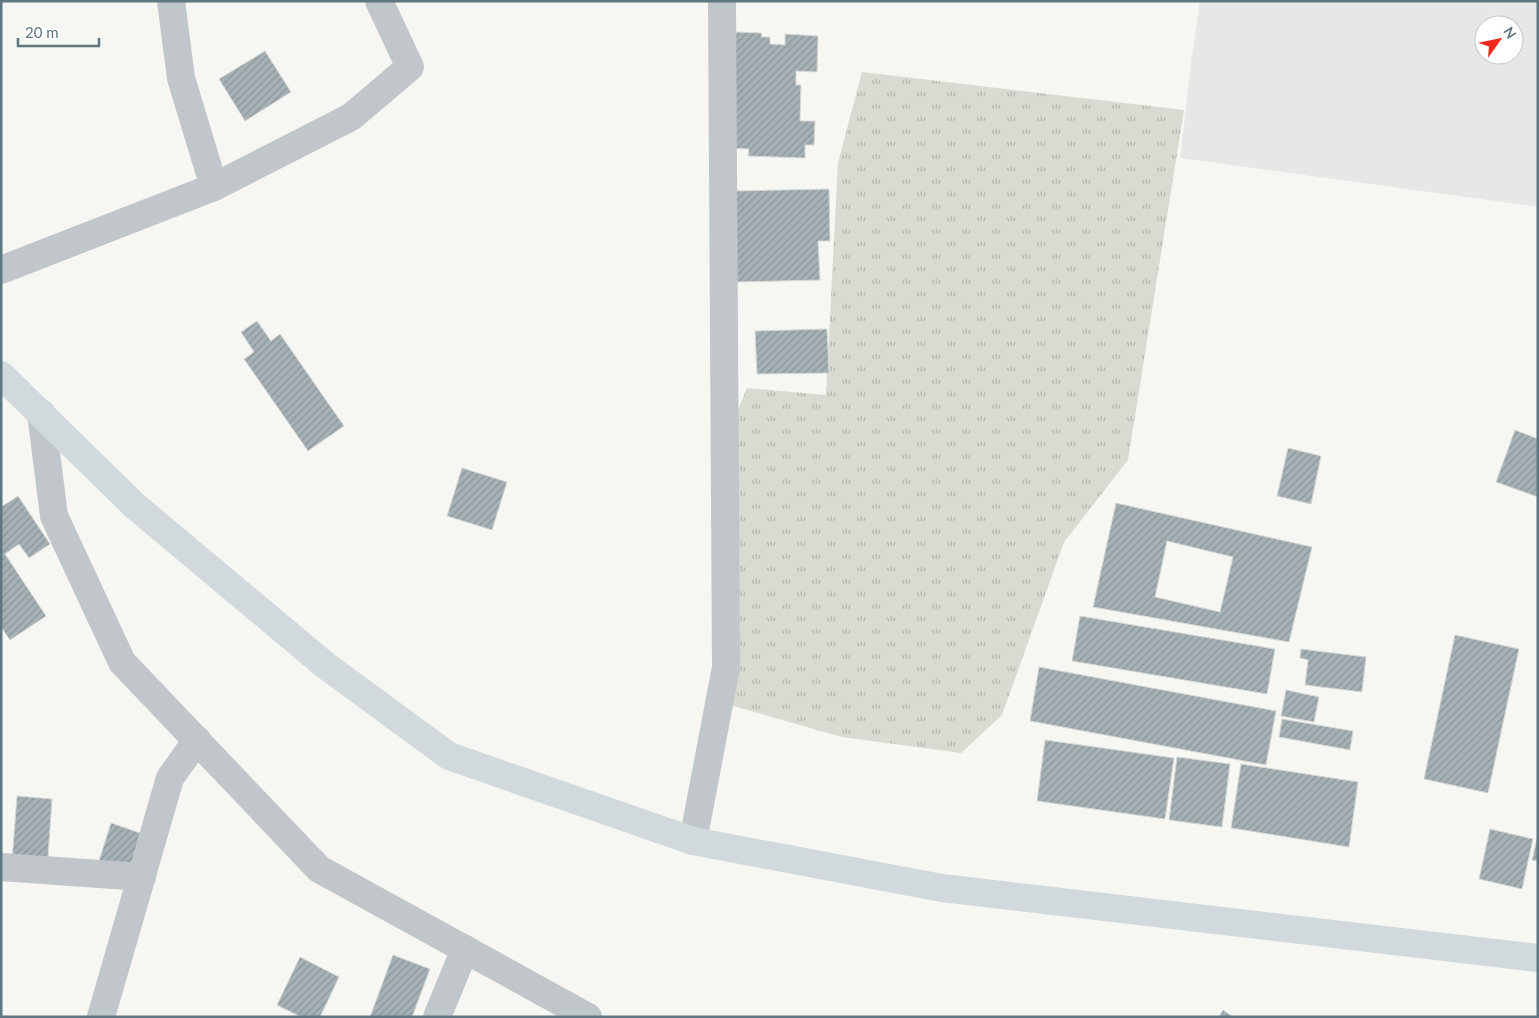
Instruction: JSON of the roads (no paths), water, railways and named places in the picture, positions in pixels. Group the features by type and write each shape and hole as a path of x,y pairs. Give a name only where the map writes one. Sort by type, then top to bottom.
{"main road":[{"path":"1,374 135,506 325,665 450,756 694,841 942,888 1538,958"}],"street":[{"path":"171,1 181,78 214,186"},
{"path":"1,270 214,186 351,118 410,66 379,1"},
{"path":"694,841 726,667 722,1"},
{"path":"41,413 54,516 122,662 319,869 588,1017"},
{"path":"101,1017 170,778 197,740"},
{"path":"1,867 142,876"},
{"path":"438,1017 465,949"}]}
